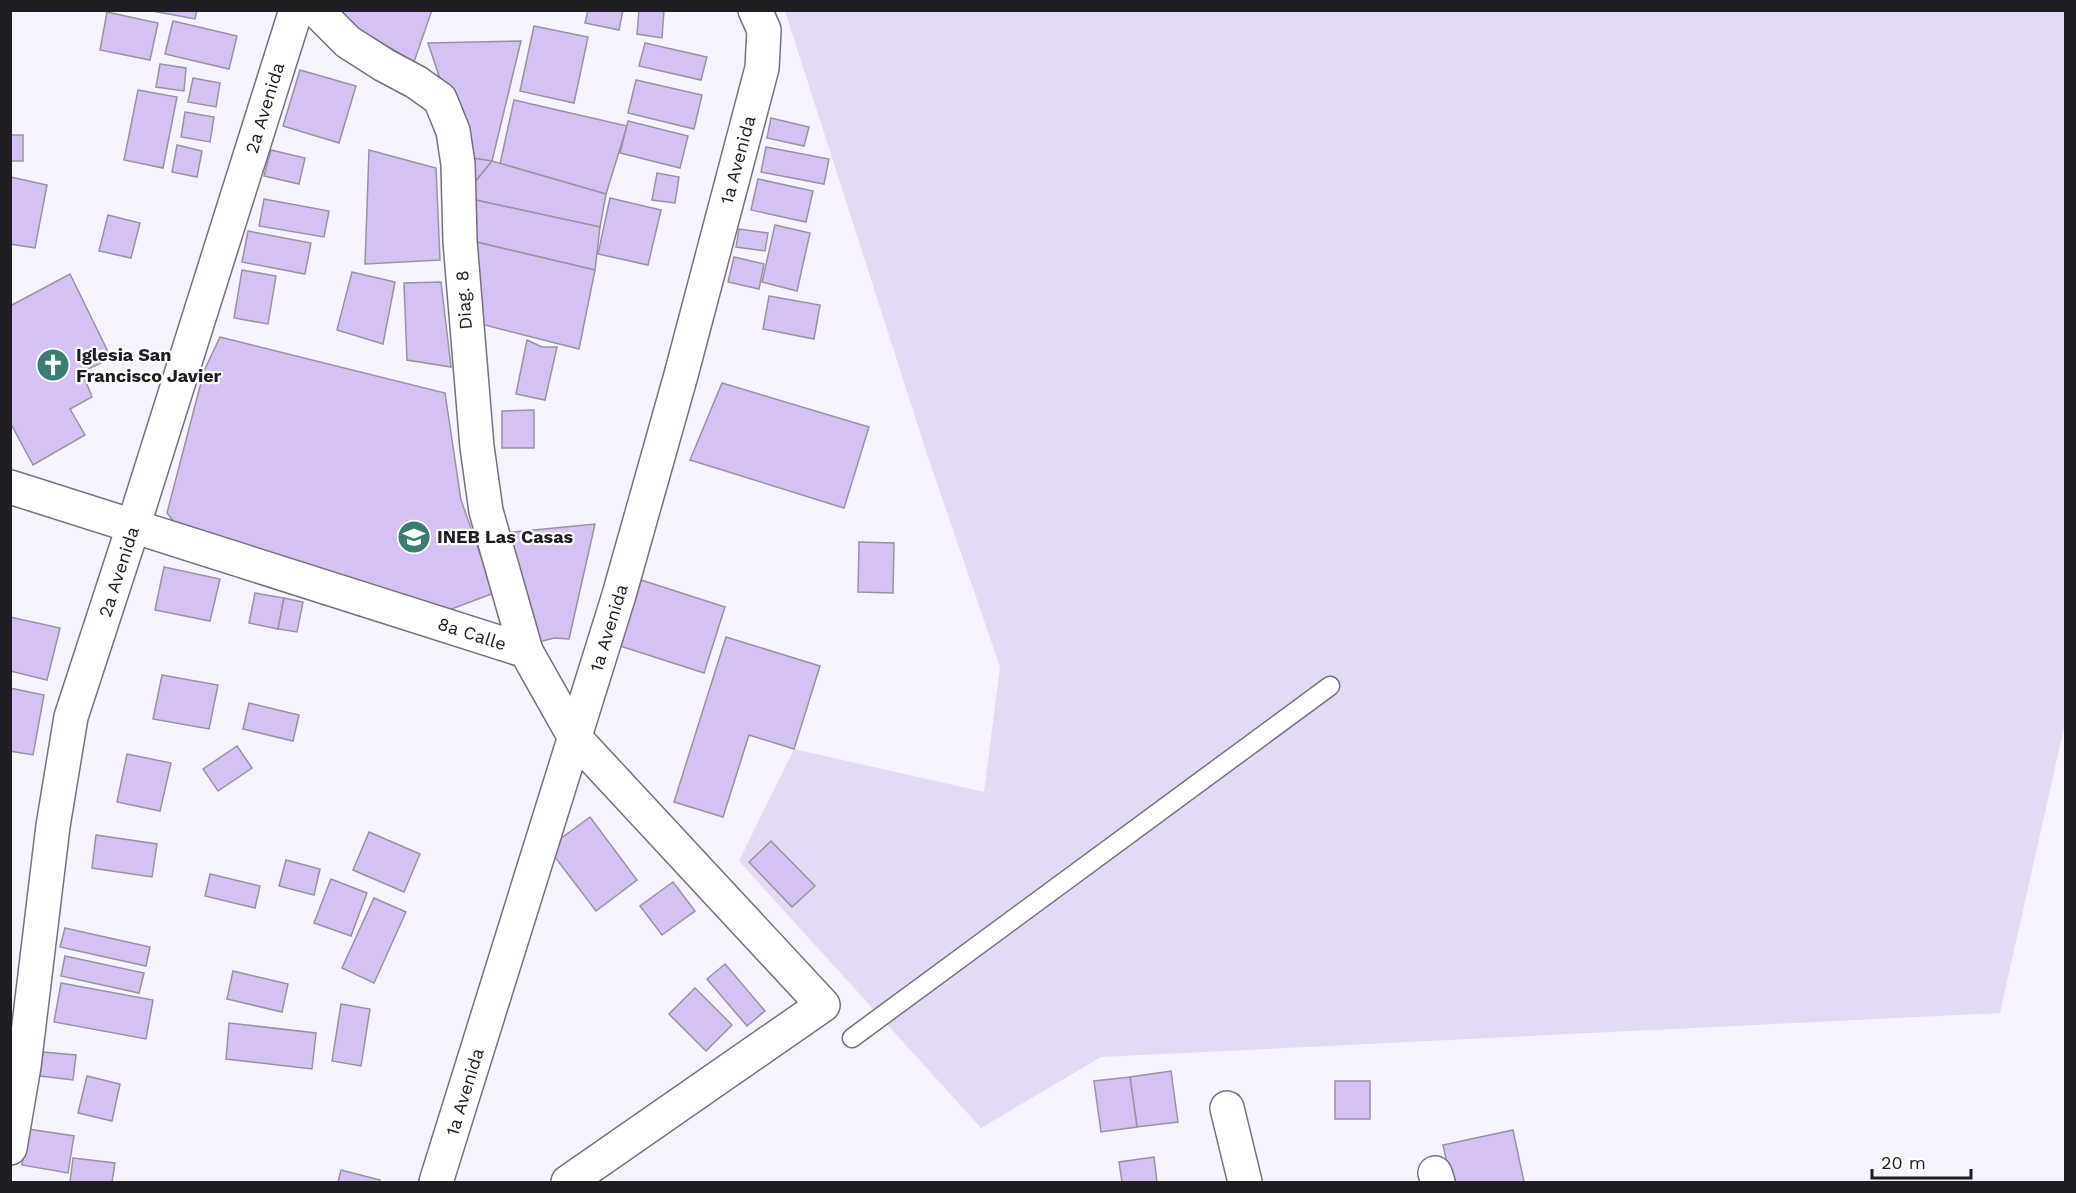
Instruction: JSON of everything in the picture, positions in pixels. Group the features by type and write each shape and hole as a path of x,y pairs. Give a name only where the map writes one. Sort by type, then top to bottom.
{"street":[{"name":"2a Avenida","path":"10,1148 17,1065 71,717 134,527 296,10"},
{"name":"Diag. 8","path":"316,10 348,42 416,82 440,99 453,131 458,164 460,241 477,447 486,511 526,651"},
{"name":"1a Avenida","path":"436,1182 600,659 654,475 762,68 764,30 755,10"},
{"name":"8a Calle","path":"10,487 526,651 575,738 823,1005 568,1182"},
{"path":"1227,1108 1245,1182"}],"lane":[{"path":"852,1038 1330,686"}],"shaded area":[{"path":"785,11 2065,11 2065,723 2000,1013 1101,1057 981,1128 739,861 794,749 984,792 1000,667 927,454"}],"building":[{"path":"147,10 197,10 195,19"},
{"path":"331,10 432,10 414,62 331,13"},
{"path":"588,10 623,10 619,30 585,23"},
{"path":"639,10 664,10 662,38 637,34"},
{"path":"107,12 158,23 150,60 100,50"},
{"path":"173,21 237,36 229,69 165,54"},
{"path":"534,26 588,37 574,103 520,91"},
{"path":"521,41 492,161 466,157 428,43"},
{"path":"645,43 707,57 701,80 639,66"},
{"path":"160,64 186,68 184,91 156,87"},
{"path":"300,70 356,86 339,143 283,126"},
{"path":"193,78 220,83 216,107 188,102"},
{"path":"636,80 702,95 694,129 628,113"},
{"path":"138,90 177,97 163,168 124,160"},
{"path":"514,100 627,126 606,194 500,164"},
{"path":"185,112 214,117 210,142 181,137"},
{"path":"771,118 809,127 804,146 767,138"},
{"path":"628,121 688,136 680,168 620,153"},
{"path":"10,135 23,135 23,161 10,161"},
{"path":"177,145 202,151 197,177 172,172"},
{"path":"766,147 829,159 824,184 761,172"},
{"path":"271,150 305,158 299,184 264,176"},
{"path":"369,150 436,168 440,260 365,264"},
{"path":"466,157 492,161 471,187"},
{"path":"492,161 606,194 600,227 471,199 471,187"},
{"path":"657,173 679,177 675,203 652,200"},
{"path":"11,177 47,185 35,248 10,244"},
{"path":"758,179 813,191 806,222 751,210"},
{"path":"610,198 661,210 648,265 598,254"},
{"path":"264,199 329,211 324,237 259,226"},
{"path":"471,199 600,227 595,270 472,241"},
{"path":"108,215 140,223 131,258 99,251"},
{"path":"775,225 810,233 797,291 762,282"},
{"path":"739,229 768,233 765,251 736,247"},
{"path":"248,231 311,243 305,274 242,262"},
{"path":"472,241 595,270 579,349 477,323"},
{"path":"734,257 764,264 759,289 728,282"},
{"path":"242,270 276,276 268,324 234,318"},
{"path":"352,272 395,282 383,344 337,330"},
{"name":"Iglesia San Francisco Javier","path":"70,274 111,358 82,372 92,397 70,409 85,435 33,465 10,422 10,306"},
{"path":"441,282 451,367 407,360 404,283"},
{"path":"769,296 820,305 814,339 763,329"},
{"path":"220,337 445,393 461,500 494,593 441,613 179,528 167,513 204,371"},
{"path":"527,340 542,347 557,347 545,400 516,394"},
{"path":"722,383 869,427 844,508 690,460"},
{"path":"534,410 534,448 502,448 502,411"},
{"path":"595,524 569,639 554,638 539,642 493,534"},
{"path":"859,542 894,543 893,593 858,592"},
{"path":"164,567 220,579 210,621 155,610"},
{"path":"638,579 725,607 704,673 617,645"},
{"path":"255,593 284,598 278,629 249,623"},
{"path":"284,598 303,602 297,632 278,629"},
{"path":"10,617 60,628 47,680 10,671"},
{"path":"726,637 820,666 794,749 749,735 723,817 674,802"},
{"path":"162,675 218,685 209,729 153,719"},
{"path":"10,688 44,695 33,755 10,751"},
{"path":"249,703 299,715 293,741 243,729"},
{"path":"237,746 252,768 218,791 203,769"},
{"path":"127,754 171,763 160,811 117,802"},
{"path":"590,817 637,880 596,911 548,848"},
{"path":"369,832 420,854 404,892 353,870"},
{"path":"96,835 157,844 152,877 92,868"},
{"path":"771,841 815,886 792,907 749,862"},
{"path":"286,860 320,869 314,895 279,886"},
{"path":"210,874 260,886 255,908 205,896"},
{"path":"331,879 367,893 351,936 314,923"},
{"path":"673,882 695,911 662,935 640,906"},
{"path":"374,898 406,912 374,983 342,968"},
{"path":"65,928 150,947 146,966 60,947"},
{"path":"65,956 144,973 139,993 61,976"},
{"path":"725,964 765,1011 747,1026 707,979"},
{"path":"233,971 288,984 282,1012 227,999"},
{"path":"61,983 153,1000 146,1039 54,1022"},
{"path":"695,988 732,1025 706,1051 669,1014"},
{"path":"341,1004 370,1009 361,1066 332,1061"},
{"path":"229,1023 316,1033 312,1069 226,1059"},
{"path":"43,1052 76,1055 73,1080 40,1076"},
{"path":"1171,1071 1178,1122 1137,1127 1130,1077"},
{"path":"87,1076 120,1084 112,1121 78,1113"},
{"path":"1130,1077 1137,1127 1101,1132 1094,1081"},
{"path":"1335,1081 1370,1081 1370,1119 1335,1119"},
{"path":"28,1129 74,1136 68,1173 22,1165"},
{"path":"1513,1130 1524,1182 1451,1182 1443,1145"},
{"path":"1154,1157 1157,1182 1122,1182 1119,1162"},
{"path":"73,1158 115,1163 112,1182 70,1182"},
{"path":"341,1170 380,1180 379,1182 338,1182"}],"place":[{"name":"Iglesia San Francisco Javier","path":"53,365"},
{"name":"INEB Las Casas","path":"414,537"}]}
